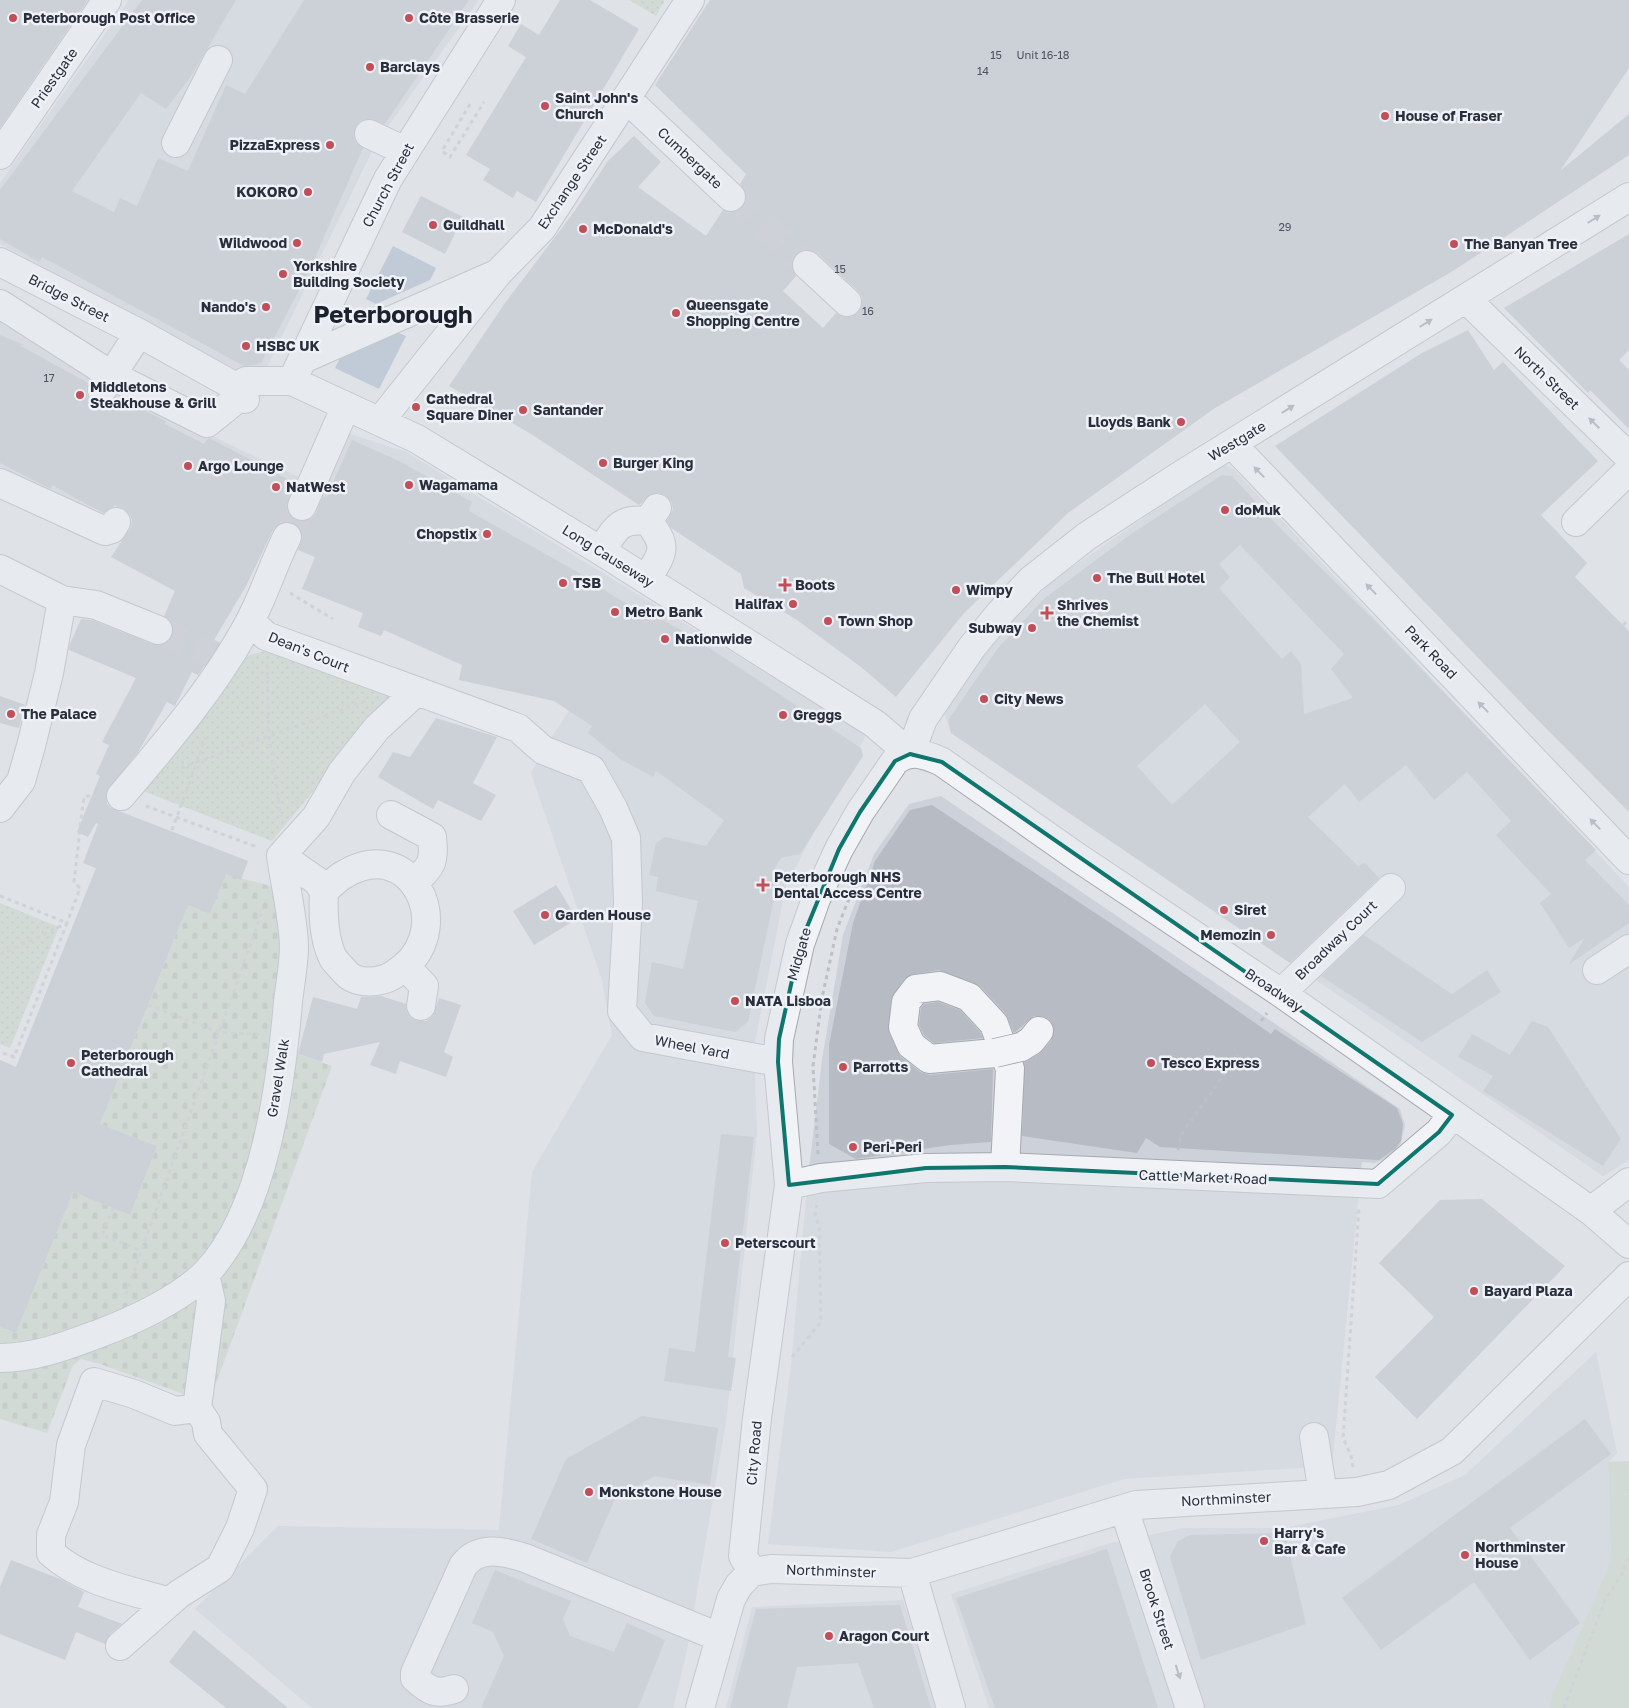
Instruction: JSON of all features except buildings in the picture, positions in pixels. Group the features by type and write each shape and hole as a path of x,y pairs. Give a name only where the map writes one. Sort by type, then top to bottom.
{"street":[{"name":"Priestgate","path":"0,155 107,0"},
{"name":"Church Street","path":"297,370 388,179 501,0"},
{"name":"Exchange Street","path":"380,421 498,273 549,231 627,99 690,0"},
{"path":"176,143 218,60"},
{"name":"Cumbergate","path":"627,99 731,197"},
{"path":"370,134 405,151"},
{"name":"Westgate","path":"910,754 923,719 972,648 1031,580 1088,536 1629,197"},
{"name":"Bridge Street","path":"0,262 138,333 237,392"},
{"path":"807,265 847,302"},
{"path":"0,304 106,382 207,423 237,392 251,400 272,394 297,370 498,273"},
{"name":"North Street","path":"1466,299 1629,457"},
{"path":"106,382 138,333"},
{"name":"Long Causeway","path":"297,370 346,406 417,439 647,579 875,724 910,754"},
{"path":"302,506 346,406"},
{"name":"Park Road","path":"1232,444 1629,860"},
{"path":"1576,522 1629,470"},
{"path":"0,483 105,531 112,529 116,522"},
{"path":"601,551 617,526 632,519 653,514 661,538 661,556 647,579"},
{"path":"121,796 182,724 221,659 258,629 267,582 287,537"},
{"path":"0,569 62,600 96,605 158,630"},
{"path":"0,808 20,781 28,755 50,674 62,600"},
{"name":"Dean's Court","path":"258,629 415,693 462,707 518,728 543,750"},
{"path":"324,891 344,874 360,866 377,864 398,869 414,882 421,893 423,901 425,937 414,959 391,978 369,983 348,976 333,958 323,917 324,891 317,881 281,856 316,817 342,772 377,728 415,693"},
{"name":"Wheel Yard","path":"543,750 591,769 613,808 626,838 628,903 622,1012 643,1037 778,1062"},
{"name":"Broadway","path":"910,754 920,753 942,762 1078,858 1281,993 1591,1211 1629,1244"},
{"name":"Midgate","path":"789,1185 778,1062 779,1039 800,944 816,899 839,849 860,812 895,761 910,754"},
{"path":"392,815 432,838 434,856 429,868 414,882"},
{"name":"Gravel Walk","path":"0,1358 21,1358 46,1352 114,1328 170,1300 205,1274 222,1253 244,1211 266,1148 285,1037 294,945 281,856"},
{"name":"Broadway Court","path":"1281,993 1391,888"},
{"path":"1597,970 1629,949"},
{"path":"405,966 424,986 421,1006"},
{"path":"1005,1167 1010,1069 994,1024 969,997 940,986 916,990 906,1002 903,1027 911,1045 929,1059 1019,1043"},
{"name":"Cattle Market Road","path":"789,1185 821,1178 926,1168 1005,1167 1378,1184 1439,1132 1452,1115"},
{"path":"1591,1211 1629,1182"},
{"name":"City Road","path":"752,1572 743,1556 757,1418 789,1185"},
{"path":"120,1646 170,1602 220,1568 236,1536 253,1489 208,1434 206,1422 197,1408 211,1301 205,1274"},
{"name":"Northminster","path":"752,1572 771,1569 912,1573 1136,1505 1357,1492 1389,1485 1452,1451 1629,1276"},
{"path":"170,1602 93,1579 67,1568 51,1553 51,1535 64,1502 71,1445 94,1382 134,1394 175,1411 197,1408"},
{"path":"1314,1437 1322,1494"},
{"name":"Brook Street","path":"1124,1509 1190,1708"},
{"path":"454,1689 441,1693 429,1691 415,1678 416,1673 462,1566 468,1559 484,1552 502,1550 525,1558 719,1637"},
{"path":"700,1708 731,1600 739,1585 752,1572"},
{"path":"912,1573 951,1708"}],"path":[{"path":"470,104 442,151 450,156 484,102"},
{"path":"267,582 299,597 333,619"},
{"path":"1623,625 1629,620"},
{"path":"0,1052 14,1057 80,888 74,882 81,814 85,796 121,796 281,856 282,825 269,735 258,629"},
{"path":"180,768 369,700"},
{"path":"792,1357 821,1322 819,1228 815,1214 821,1178 816,1140 813,1066 822,998 837,929 856,880"},
{"path":"0,896 67,923"},
{"path":"114,1328 265,902"},
{"path":"0,955 67,923"},
{"path":"148,1005 219,1032 285,1037"},
{"path":"1173,1175 1182,1136 1238,1055"},
{"path":"1357,1492 1350,1455 1343,1438 1361,1183"},
{"path":"113,1208 102,1235 142,1251"},
{"path":"1564,1708 1605,1600 1623,1572 1629,1554"}],"highlighted area":[{"path":"910,754 942,762 1452,1115 1439,1132 1378,1184 1005,1167 926,1168 789,1185 778,1062 779,1039 800,944 839,849 860,812 895,761"}],"shaded area":[{"path":"129,0 479,0 376,143 265,371 243,373 0,244 0,183"},
{"path":"0,317 222,441 316,485 344,432 406,452 866,735 786,885 754,1047 757,1132 726,1422 687,1650 673,1708 312,1708 195,1609 278,1526 499,1530 532,1172 612,1035 602,980 531,773 543,750 596,670 340,527 132,434 90,515 0,475"},
{"path":"1222,464 1233,469 1629,887 1629,1160 1603,1176 950,730 944,713 994,641 1051,582"},
{"path":"941,796 1400,1109 1405,1125 1401,1143 1392,1156 1375,1163 1362,1162 1332,1466 1124,1479 891,1552 768,1544 791,1366 808,1177 822,1060 843,935 874,854 909,804"},
{"path":"1596,1352 1617,1453 1608,1462 1611,1561 1553,1693 1549,1708 989,1708 951,1594 1107,1544 1184,1528 1284,1528 1399,1505 1465,1475"},
{"name":"Aragon Court","path":"903,1600 938,1708 726,1708 752,1607"}],"green space":[{"path":"629,0 665,0 656,16"},
{"path":"282,646 387,691 390,698 272,841 130,786 215,684 250,655"},
{"path":"226,874 268,885 279,891 288,904 280,1041 297,1054 332,1066 209,1403 81,1359 73,1365 47,1433 0,1419 0,1327 16,1333 73,1192 130,1215 157,1146 100,1124 188,905 210,914"},
{"path":"0,903 59,927 10,1048 0,1044"},
{"path":"1629,1461 1629,1708 1549,1708 1553,1693 1611,1561 1608,1462"}],"water":[{"path":"393,246 436,268 430,280 376,304 366,299"},
{"path":"396,332 406,336 379,389 335,368 341,356"}],"tunnel":[{"path":"731,197 807,265"},
{"path":"287,537 302,506"},
{"path":"158,630 218,657"}],"place":[{"name":"Peterborough Post Office","path":"13,18"},
{"name":"Côte Brasserie","path":"409,18"},
{"name":"Barclays","path":"370,67"},
{"name":"Saint John's Church","path":"545,106"},
{"name":"House of Fraser","path":"1385,116"},
{"name":"PizzaExpress","path":"330,145"},
{"name":"KOKORO","path":"308,192"},
{"name":"Guildhall","path":"433,225"},
{"name":"McDonald's","path":"583,229"},
{"name":"Wildwood","path":"297,243"},
{"name":"The Banyan Tree","path":"1454,244"},
{"name":"Yorkshire Building Society","path":"283,274"},
{"name":"Nando's","path":"266,307"},
{"name":"Queensgate Shopping Centre","path":"676,313"},
{"name":"HSBC UK","path":"246,346"},
{"name":"Middletons Steakhouse & Grill","path":"80,395"},
{"name":"Cathedral Square Diner","path":"416,407"},
{"name":"Santander","path":"523,410"},
{"name":"Lloyds Bank","path":"1181,422"},
{"name":"Burger King","path":"603,463"},
{"name":"Argo Lounge","path":"188,466"},
{"name":"Wagamama","path":"409,485"},
{"name":"NatWest","path":"276,487"},
{"name":"doMuk","path":"1225,510"},
{"name":"Chopstix","path":"487,534"},
{"name":"The Bull Hotel","path":"1097,578"},
{"name":"TSB","path":"563,583"},
{"name":"Boots","path":"785,585"},
{"name":"Wimpy","path":"956,590"},
{"name":"Halifax","path":"793,604"},
{"name":"Metro Bank","path":"615,612"},
{"name":"Shrives the Chemist","path":"1047,613"},
{"name":"Town Shop","path":"828,621"},
{"name":"Subway","path":"1032,628"},
{"name":"Nationwide","path":"665,639"},
{"name":"City News","path":"984,699"},
{"name":"The Palace","path":"11,714"},
{"name":"Greggs","path":"783,715"},
{"name":"Peterborough NHS Dental Access Centre","path":"763,885"},
{"name":"Siret","path":"1224,910"},
{"name":"Garden House","path":"545,915"},
{"name":"Memozin","path":"1271,935"},
{"name":"NATA Lisboa","path":"735,1001"},
{"name":"Peterborough Cathedral","path":"71,1063"},
{"name":"Tesco Express","path":"1151,1063"},
{"name":"Parrotts","path":"843,1067"},
{"name":"Peri-Peri","path":"853,1147"},
{"name":"Peterscourt","path":"725,1243"},
{"name":"Bayard Plaza","path":"1474,1291"},
{"name":"Monkstone House","path":"589,1492"},
{"name":"Harry's Bar & Cafe","path":"1264,1541"},
{"name":"Northminster House","path":"1465,1555"},
{"name":"Aragon Court","path":"829,1636"}],"district":[{"name":"Peterborough","path":"393,315"}]}
